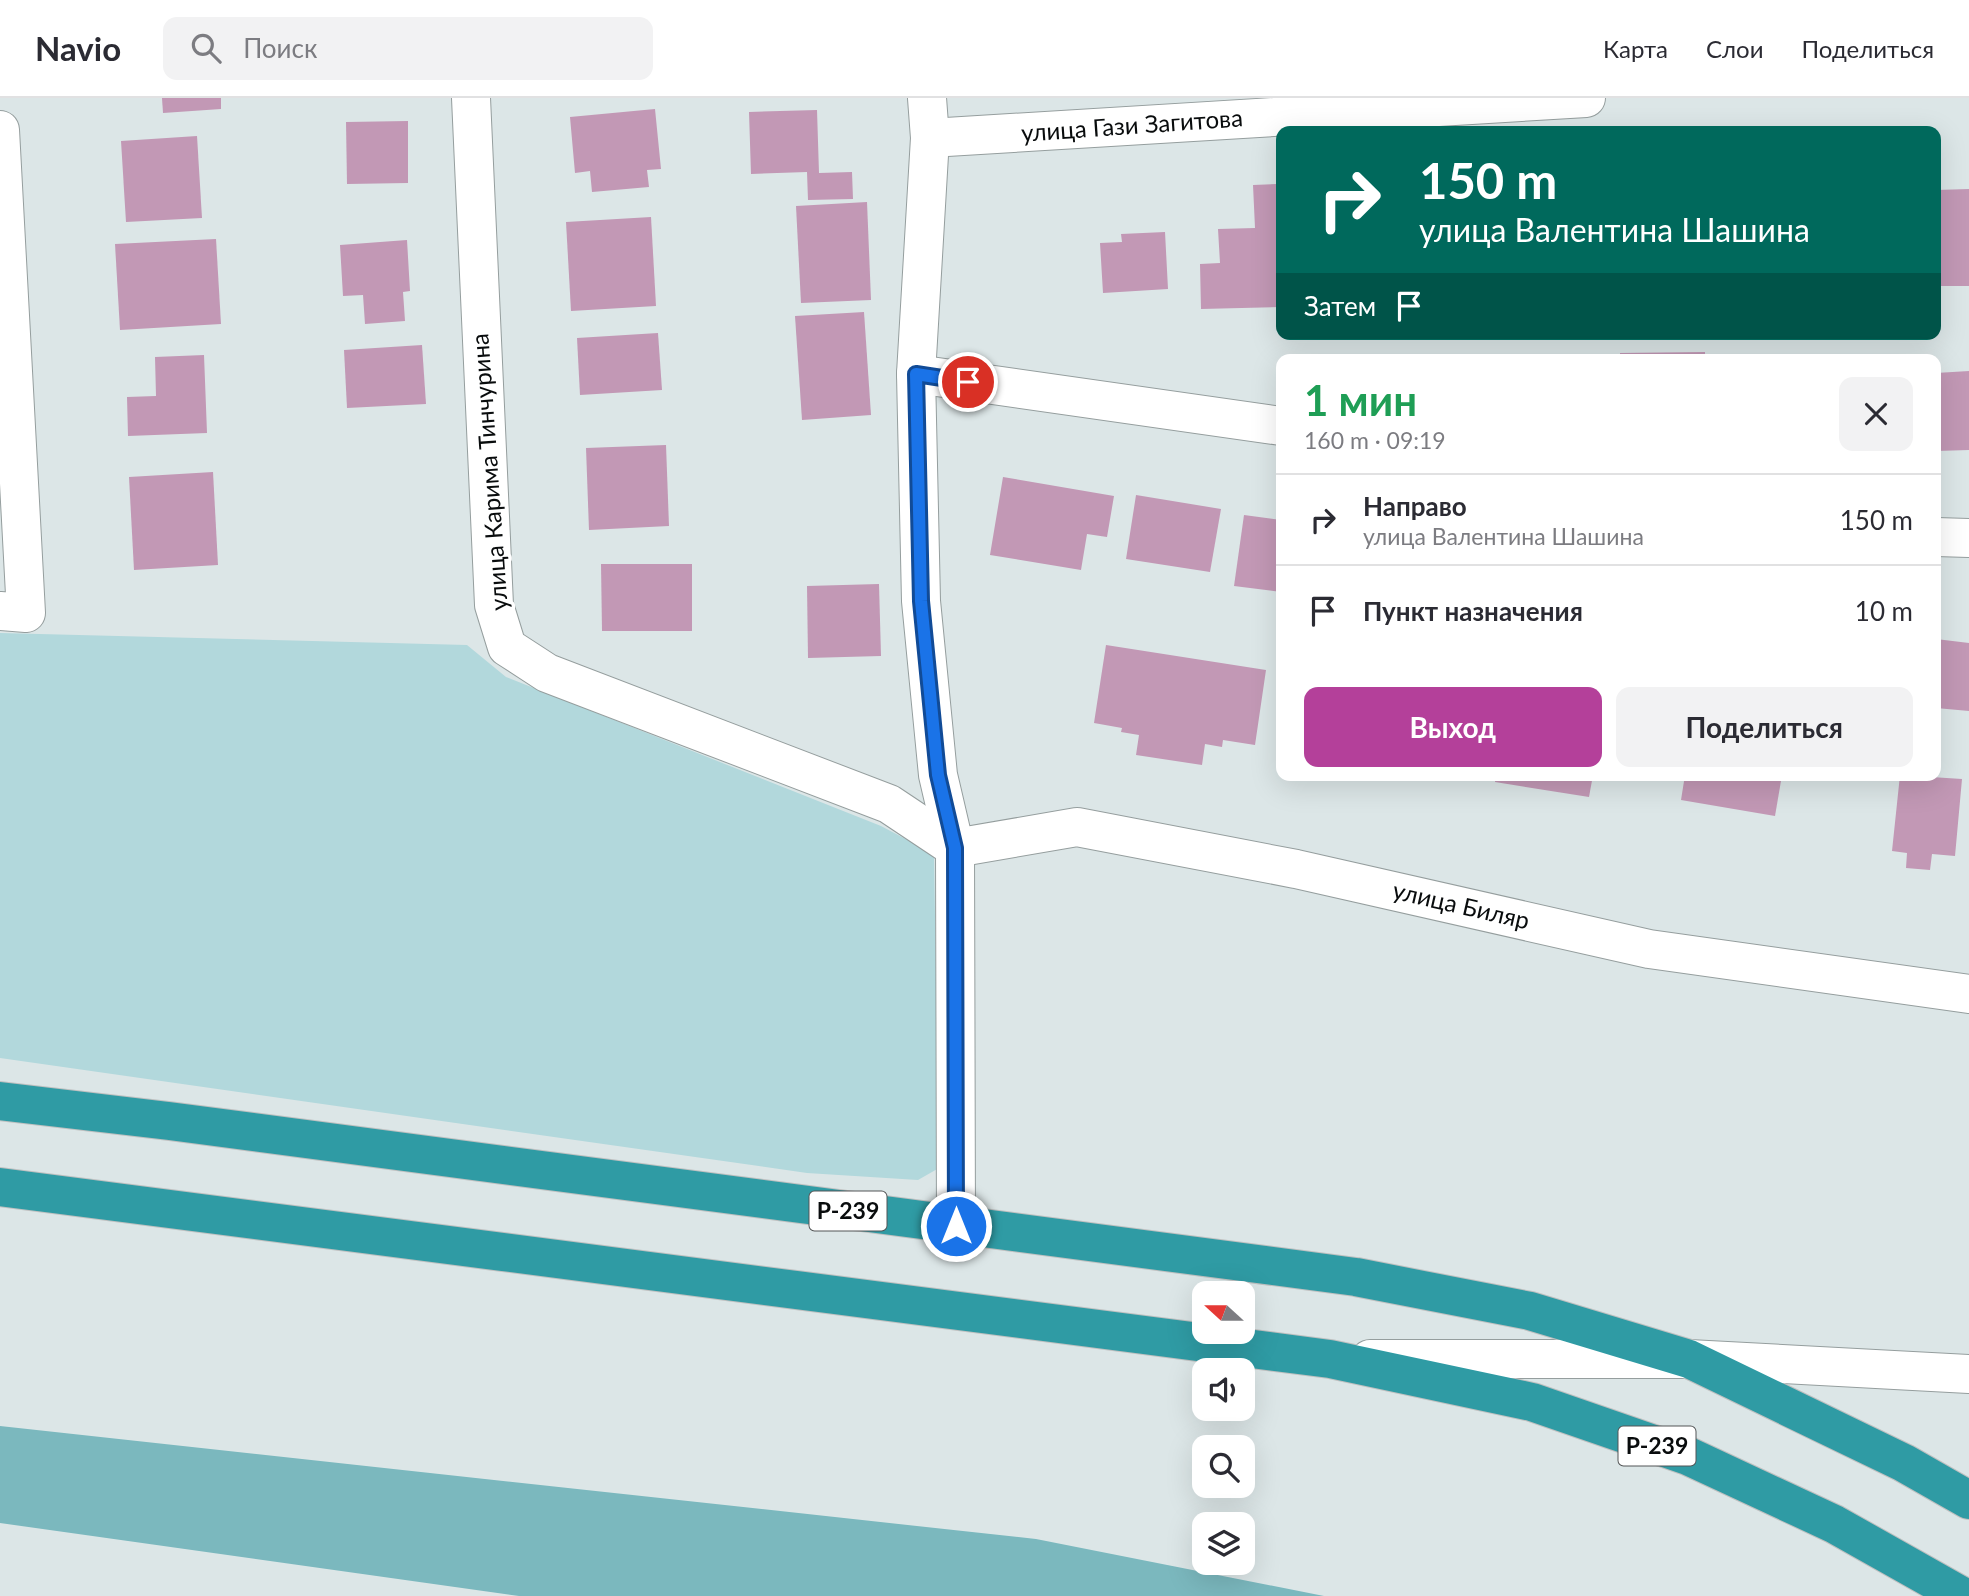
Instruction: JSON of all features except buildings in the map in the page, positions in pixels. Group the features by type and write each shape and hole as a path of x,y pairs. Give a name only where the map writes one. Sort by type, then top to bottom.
{"highway":[{"name":"Р-239","path":"0,1101 1356,1277 1530,1311 1689,1359 1904,1464 1969,1500"},
{"name":"Р-239","path":"0,1187 1330,1359 1532,1402 1688,1457 1834,1524 1962,1596"}],"street":[{"name":"улица Карима Тинчурина","path":"471,98 494,605 507,647 547,673 889,804 955,848"},
{"path":"927,98 930,138 916,374 921,601 938,775 955,848 956,1226"},
{"name":"улица Гази Загитова","path":"930,138 1586,98"},
{"path":"0,130 13,612"},
{"path":"916,374 1276,425"},
{"path":"1941,537 1969,538"},
{"name":"улица Биляр","path":"955,848 1077,827 1296,869 1649,948 1969,994"},
{"path":"1330,1359 1689,1359 1969,1374"}],"shaded area":[{"path":"0,633 467,645 506,677 881,826 934,854 939,1168 918,1180 807,1173 0,1058"},
{"path":"0,1426 1036,1539 1192,1570 1192,1575 1218,1575 1324,1596 519,1596 0,1523"}],"route":[{"path":"956,1226 955,848 938,775 921,601 916,374 968,382"}]}
